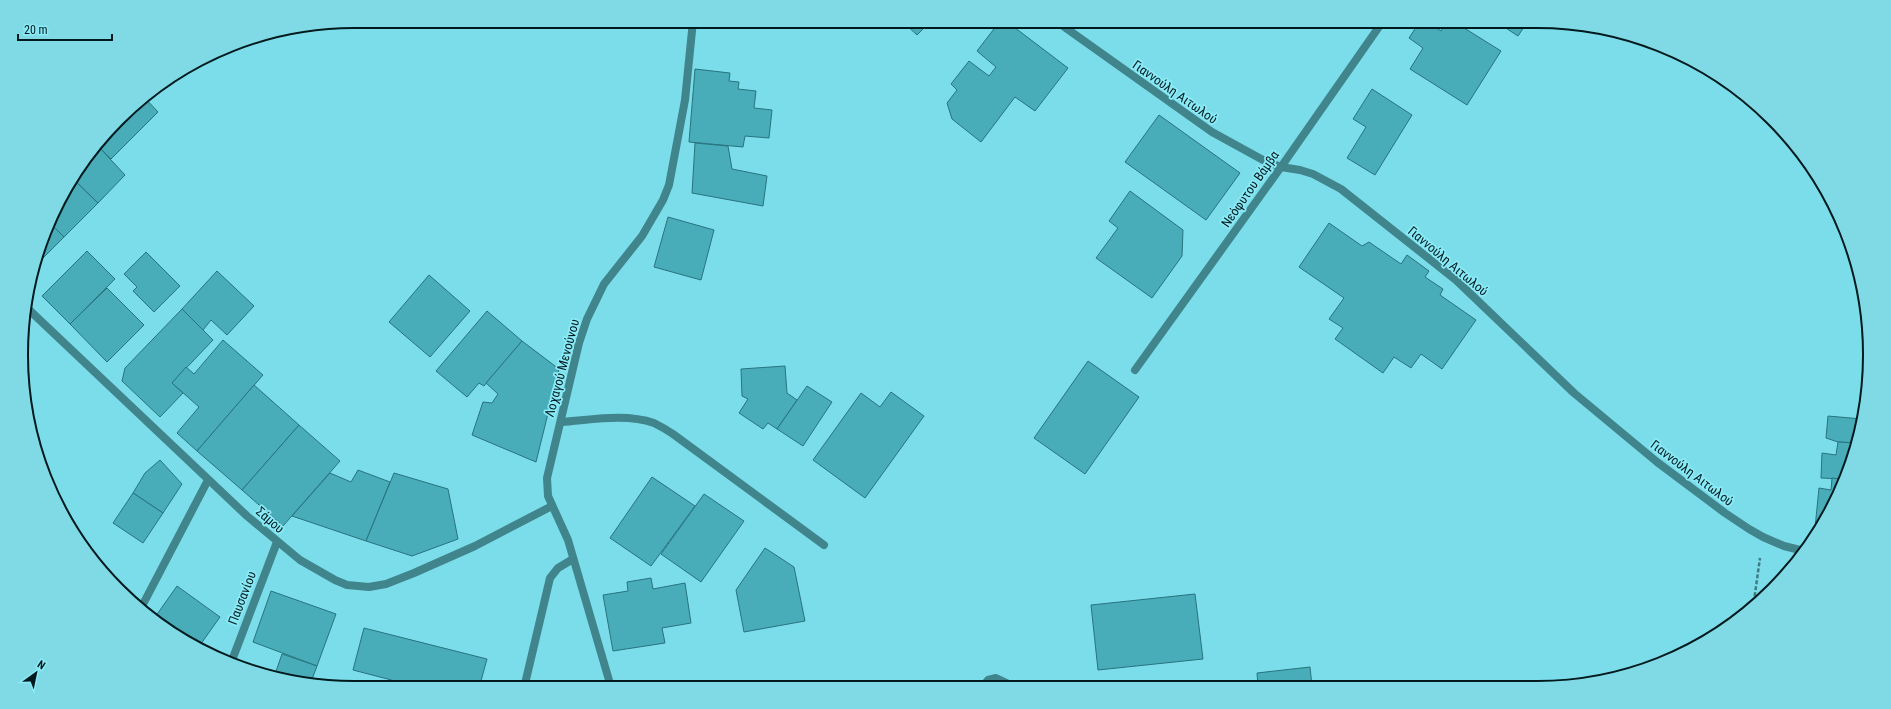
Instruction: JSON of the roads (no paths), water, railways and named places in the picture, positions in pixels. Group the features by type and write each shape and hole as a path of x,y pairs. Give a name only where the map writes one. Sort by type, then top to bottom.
{"street":[{"name":"Λοχαγού Μενούνου","path":"609,681 568,540 547,492 547,478 579,343 593,306 604,284 642,236 663,200 669,185 685,100 693,28"},
{"name":"Γιαννούλη Αιτωλού","path":"1066,28 1212,132 1263,160 1281,167 1313,174 1341,189 1456,280 1574,393 1620,433 1725,513 1763,537 1784,546 1798,550"},
{"name":"Νεόφυτου Βάμβα","path":"1135,370 1281,167 1378,28"},
{"name":"Σάμου","path":"31,312 208,480 277,542 300,560 334,580 347,585 369,587 386,584 453,557 552,506"},
{"path":"561,422 618,418 637,419 654,424 673,434 824,545"},
{"path":"143,604 208,480"},
{"name":"Παυσανίου","path":"233,657 277,542"},
{"path":"526,681 550,578 558,568 573,559"},
{"path":"987,681 996,678 1002,681"}]}
